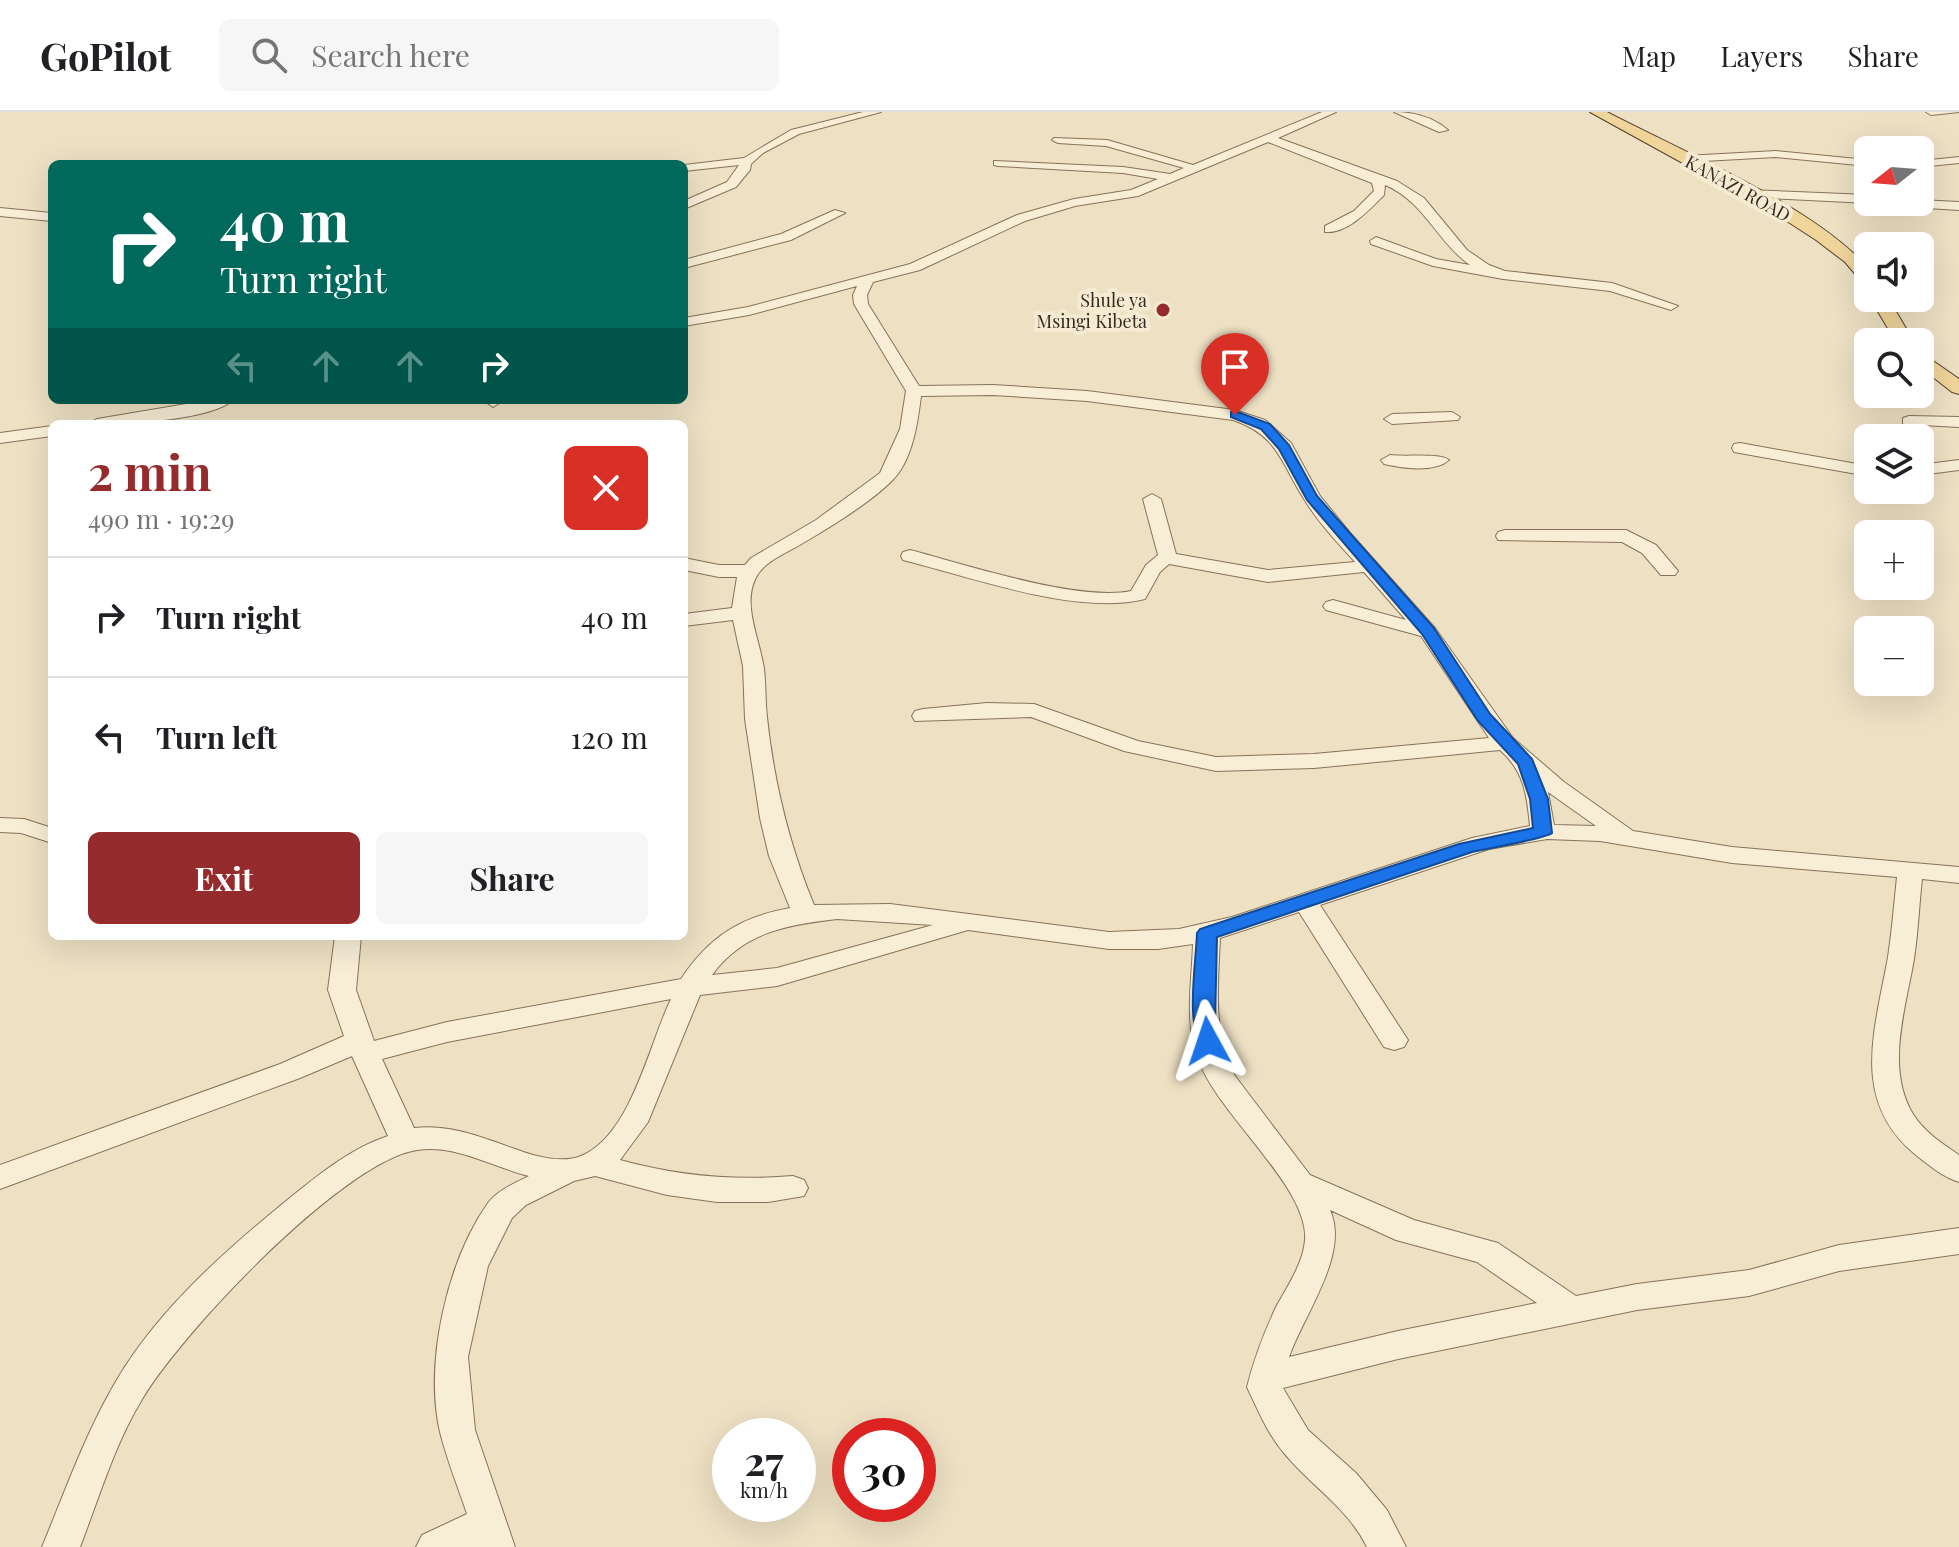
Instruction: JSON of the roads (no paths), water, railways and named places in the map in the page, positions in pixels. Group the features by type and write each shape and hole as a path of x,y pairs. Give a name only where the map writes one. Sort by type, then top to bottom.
{"main road":[{"name":"KANAZI ROAD","path":"1597,112 1749,194 1823,237 1854,260"},
{"path":"1934,369 1959,388"}],"street":[{"path":"688,168 748,161 795,132 876,112"},
{"path":"688,321 733,315 933,261 1034,214 1074,203 1126,195 1198,169 1331,112"},
{"path":"1399,112 1428,121 1443,130"},
{"path":"1931,112 1954,112"},
{"path":"1269,138 1393,184 1420,201 1468,259 1493,272"},
{"path":"1058,140 1107,143 1198,169"},
{"path":"1685,159 1776,154 1854,162"},
{"path":"1934,163 1959,160"},
{"path":"688,203 738,179 748,161"},
{"path":"998,163 1135,171 1174,178"},
{"path":"1330,229 1358,214 1380,192 1381,186 1375,179"},
{"path":"1749,194 1854,198"},
{"path":"1934,204 1959,206"},
{"path":"0,212 48,217"},
{"path":"688,263 786,237 839,213"},
{"path":"1376,241 1433,262 1612,287 1671,306"},
{"path":"852,309 867,281"},
{"path":"797,298 852,309 914,391 908,429 893,469 842,511 780,547 750,571 741,596 740,613 753,667 756,724 780,848 804,911"},
{"path":"914,391 1044,393 1247,417 1266,427 1285,447 1312,498 1428,632 1484,717 1505,743 1526,763 1623,834"},
{"path":"123,420 214,404"},
{"path":"1392,419 1452,417"},
{"path":"1909,421 1959,422"},
{"path":"0,438 48,432"},
{"path":"1740,448 1854,468"},
{"path":"1390,460 1407,463 1440,460"},
{"path":"1934,468 1959,465"},
{"path":"1152,499 1168,558"},
{"path":"1505,536 1626,536 1649,549 1668,571"},
{"path":"910,556 1058,591 1121,599 1138,595 1161,559 1168,558 1268,576 1370,566"},
{"path":"688,565 719,571 750,571"},
{"path":"1333,606 1428,632"},
{"path":"688,620 740,613"},
{"path":"923,716 999,709 1034,711 1132,746 1194,760 1233,764 1314,761 1505,743"},
{"path":"1526,763 1539,799 1543,833"},
{"path":"0,825 24,826 48,835"},
{"path":"435,1547 492,1534 457,1430 451,1357 472,1266 500,1210 515,1197 582,1167 620,1144 636,1116 688,987 721,945 744,930 804,911 886,913 1023,931 1140,940 1207,933 1466,848 1516,835 1543,833 1623,834 1730,854 1959,875"},
{"path":"1910,870 1901,958 1885,1037 1885,1080 1898,1115 1928,1148 1959,1170"},
{"path":"1305,901 1394,1040"},
{"path":"0,1177 362,1047 688,987 777,977 970,923"},
{"path":"1207,933 1204,1022 1212,1060 1231,1098 1302,1184 1315,1207 1322,1238 1264,1387 1295,1441 1343,1485 1374,1522 1387,1547"},
{"path":"348,940 342,990 362,1047 404,1140"},
{"path":"61,1547 122,1402 156,1349 267,1235 353,1167 404,1140 440,1137 510,1161 582,1167 709,1190 793,1188"},
{"path":"1302,1184 1407,1231 1487,1252 1573,1311"},
{"path":"1266,1377 1398,1345 1637,1297 1749,1283 1839,1258 1959,1241"}],"place":[{"name":"Shule ya Msingi Kibeta","path":"1163,310"}]}
